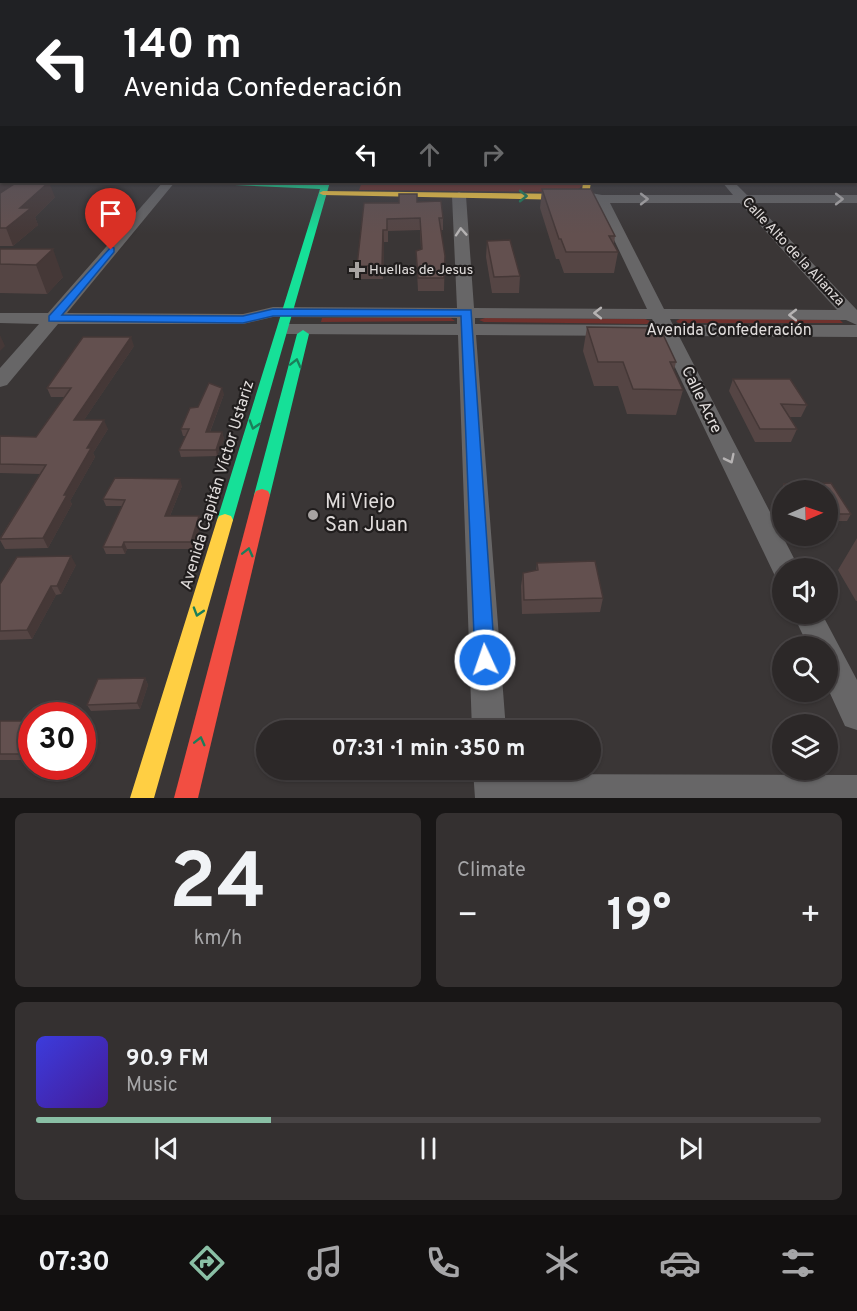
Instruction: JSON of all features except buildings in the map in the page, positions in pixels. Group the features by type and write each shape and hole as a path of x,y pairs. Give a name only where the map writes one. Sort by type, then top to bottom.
{"main road":[{"path":"236,183 324,187 339,194 570,196 592,191"},
{"name":"Avenida Capitán Víctor Ustariz","path":"142,798 324,187"},
{"path":"186,798 308,313"}],"street":[{"path":"0,381 168,183"},
{"name":"Calle Alto de la Alianza","path":"729,183 855,321"},
{"path":"592,191 744,199 857,200"},
{"name":"Calle Acre","path":"592,191 663,322 780,558"},
{"path":"459,196 488,720"},
{"name":"Avenida Confederación","path":"0,318 243,319 267,329 308,313 467,320 855,321"},
{"path":"838,675 857,714"},
{"path":"492,787 857,793"}],"shaded area":[{"path":"362,183 535,185 581,183 582,186 575,192 359,190"},
{"path":"322,318 451,318 455,321 321,322"},
{"path":"485,318 645,319 650,321 647,324 484,322 479,320"},
{"path":"682,318 840,320 843,323 678,323 676,321"}],"traffic: fast":[{"path":"236,183 324,187"},
{"path":"225,520 326,183"},
{"path":"262,495 303,334"}],"traffic: slow":[{"path":"323,193 570,197 586,193 587,183"},
{"path":"142,798 225,520"}],"traffic: jam":[{"path":"186,798 262,495"}],"place":[{"name":"Huellas de Jesus","path":"357,270"},
{"name":"Mi Viejo San Juan","path":"313,515"}],"route":[{"path":"111,250 53,318 243,319 273,312 467,313 485,660"}]}
